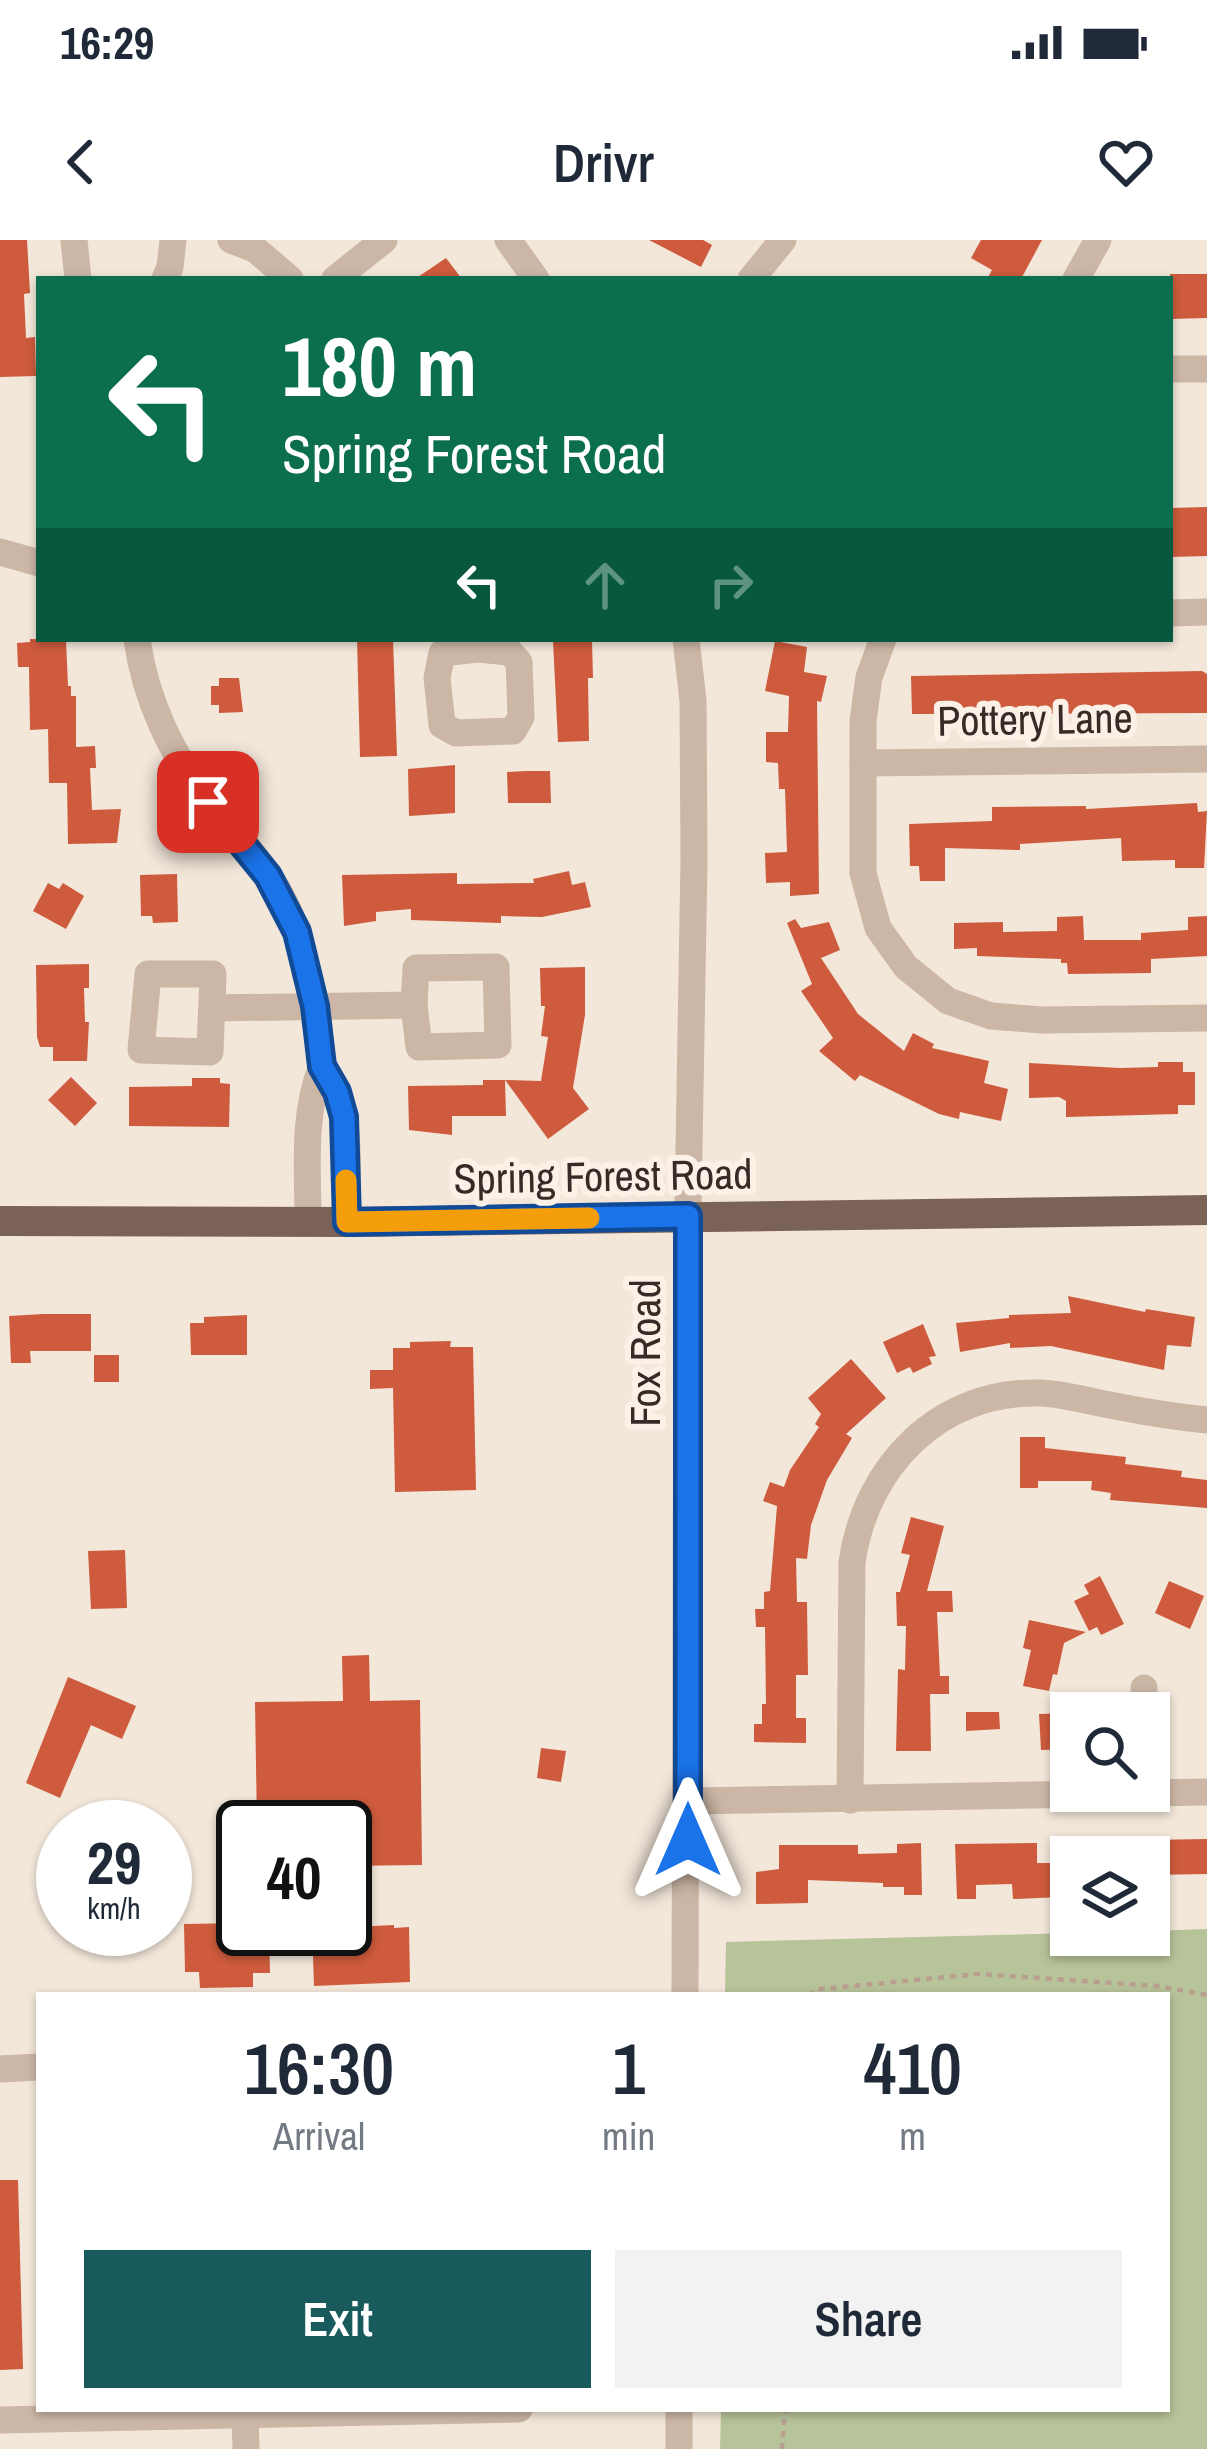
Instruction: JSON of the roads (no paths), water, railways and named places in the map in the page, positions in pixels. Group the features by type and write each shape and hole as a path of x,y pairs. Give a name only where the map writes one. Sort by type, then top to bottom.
{"main road":[{"name":"Spring Forest Road","path":"0,1221 347,1222 1207,1210"}],"street":[{"path":"74,240 78,276"},
{"path":"166,276 173,240"},
{"path":"231,240 272,261 287,276"},
{"path":"339,276 384,240"},
{"path":"508,240 534,276"},
{"path":"753,276 783,240"},
{"path":"1078,276 1098,240"},
{"path":"1173,369 1207,369"},
{"path":"0,553 36,562"},
{"path":"1173,613 1207,612"},
{"path":"138,642 148,690 173,747 208,802 283,899 297,932 315,1006 322,1066 344,1117 347,1222"},
{"name":"Fox Road","path":"685,1992 694,860 693,701 686,642"},
{"path":"882,642 869,677 863,721 863,874 870,904 891,948 929,989 968,1010 1017,1019 1207,1018"},
{"name":"Pottery Lane","path":"863,763 1207,759"},
{"path":"213,1008 414,1005"},
{"path":"308,1222 308,1121 311,1094 322,1066"},
{"path":"850,1800 856,1530 868,1499 896,1454 940,1419 991,1398 1022,1393 1048,1393 1207,1420"},
{"path":"1170,1792 1207,1792"},
{"path":"688,1801 1050,1795"},
{"path":"0,2069 36,2067"},
{"path":"0,2420 68,2414 245,2417 383,2412"},
{"path":"679,2412 679,2449"},
{"path":"245,2417 246,2449"}]}
